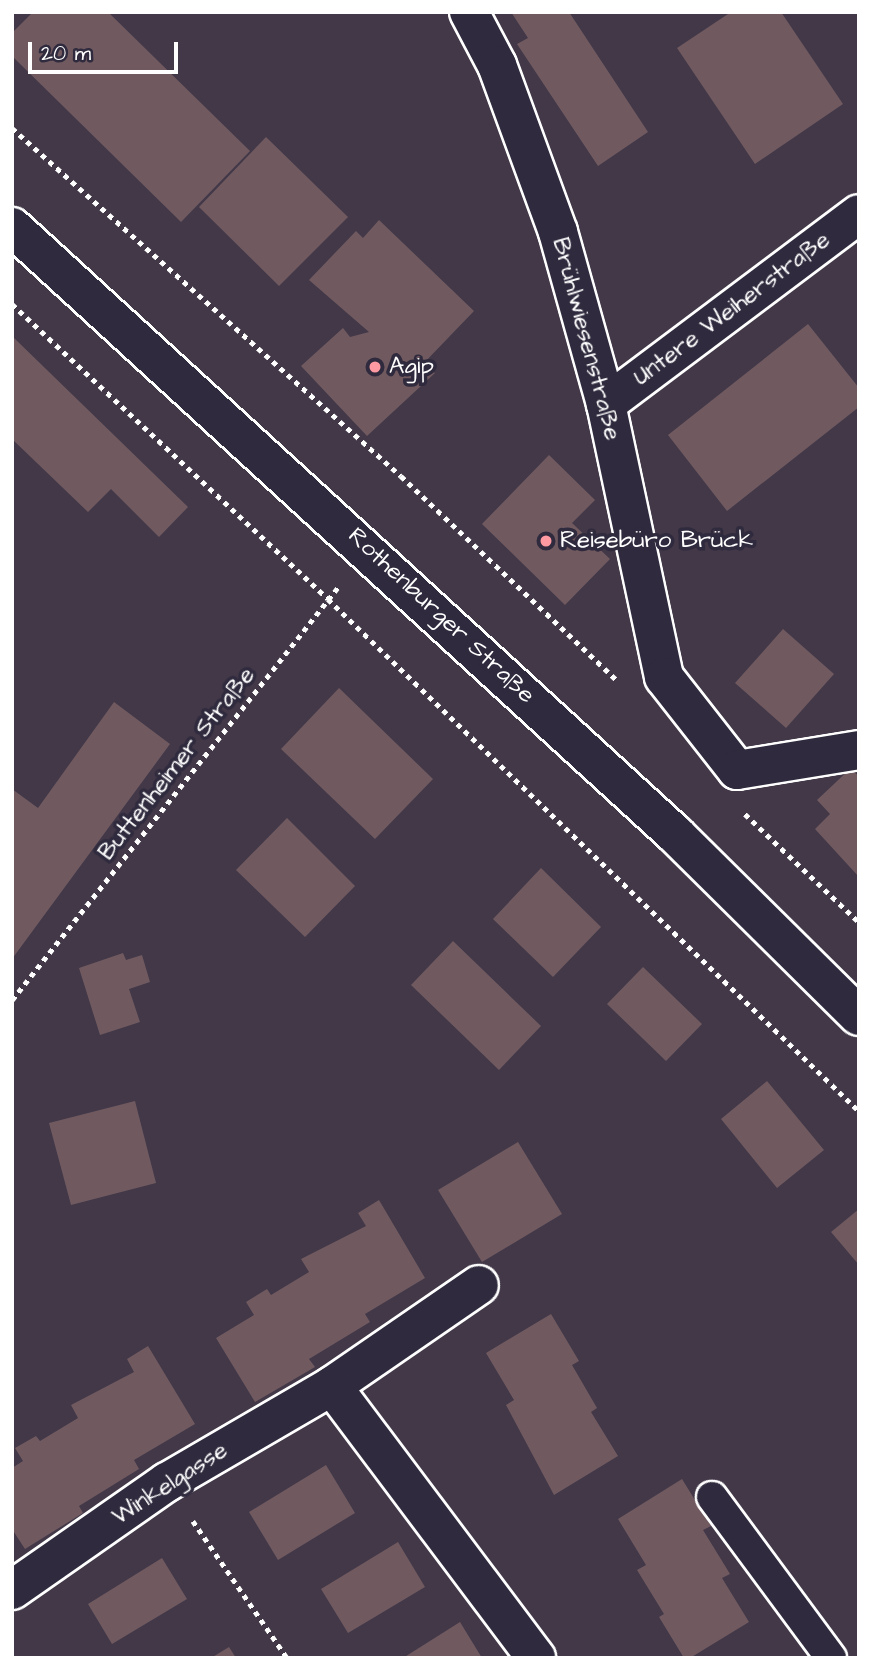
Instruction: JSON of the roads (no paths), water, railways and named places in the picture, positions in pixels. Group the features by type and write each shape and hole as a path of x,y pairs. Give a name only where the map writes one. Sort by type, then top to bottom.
{"street":[{"name":"Brühlwiesenstraße","path":"468,12 497,65 558,232 606,404 664,677 737,770 859,750"},
{"name":"Untere Weiherstraße","path":"606,404 859,214"},
{"name":"Rothenburger Straße","path":"12,227 370,551 676,835 859,1016"},
{"name":"Winkelgasse","path":"12,1590 167,1482 332,1386 479,1285"},
{"path":"332,1386 536,1658"}],"lane":[{"path":"712,1497 831,1658"}],"place":[{"name":"Agip","path":"375,367"},
{"name":"Reisebüro Brück","path":"546,541"}]}
